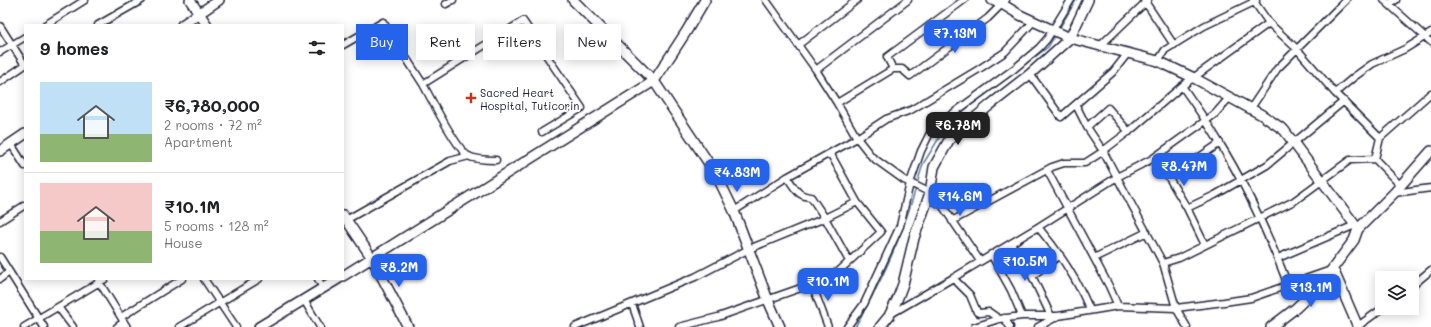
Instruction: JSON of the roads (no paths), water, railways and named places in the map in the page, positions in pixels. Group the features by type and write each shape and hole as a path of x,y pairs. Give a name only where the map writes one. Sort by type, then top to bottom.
{"street":[{"path":"47,24 85,0"},
{"path":"100,24 142,0"},
{"path":"190,0 206,24"},
{"path":"184,24 218,0"},
{"path":"446,4 452,0"},
{"path":"573,0 654,81 716,174 734,211 768,300 780,327"},
{"path":"344,275 654,81 705,0"},
{"path":"766,0 816,70 857,138 872,157 912,184 935,195 980,260"},
{"path":"798,45 857,0"},
{"path":"816,70 908,0"},
{"path":"893,69 888,57 964,0"},
{"path":"992,0 1004,2 1020,15 1069,38 1101,45 1158,61 1251,108 1284,130 1356,227 1354,240 1321,284 1296,308 1270,327"},
{"path":"847,327 864,304 900,226 921,151 931,131 956,110 1032,55 1054,30 1070,0"},
{"path":"880,327 889,316 903,284 934,167 949,140 990,105 1030,74 1069,38 1088,0"},
{"path":"1251,108 1277,69 1346,0"},
{"path":"1386,2 1396,0"},
{"path":"1101,45 1146,1 1174,45"},
{"path":"1158,61 1165,50 1204,26 1255,1 1269,23 1297,49 1335,93 1380,138"},
{"path":"837,103 893,69 902,69 910,76 988,18 1004,2"},
{"path":"1386,2 1431,42"},
{"path":"423,84 523,21 582,108 542,132"},
{"path":"734,211 787,177 857,138 886,119 911,110 979,69 1005,52 1034,21"},
{"path":"344,43 383,22 423,84 459,147 468,156 482,160 496,160"},
{"path":"952,221 1046,170 1064,162 1085,163 1129,132 1164,100 1182,86 1269,23"},
{"path":"0,26 24,63"},
{"path":"1335,93 1372,64 1405,49 1431,33"},
{"path":"0,52 24,38"},
{"path":"1030,74 1061,116 1076,105 1113,72 1128,53"},
{"path":"0,82 24,66"},
{"path":"1182,86 1220,143 1241,181 1260,218 1288,285"},
{"path":"1397,189 1375,159 1380,138 1431,93"},
{"path":"889,316 980,260 1068,209 1117,177 1152,159 1215,114 1229,98"},
{"path":"1187,208 1241,181 1267,165 1344,101"},
{"path":"1076,105 1087,127 1103,151 1163,263 1176,308 1187,327"},
{"path":"1087,127 1108,108 1129,132"},
{"path":"0,151 24,135"},
{"path":"1205,245 1187,208 1169,178 1220,143"},
{"path":"11,144 24,164"},
{"path":"1278,258 1356,227 1397,189 1431,151"},
{"path":"679,327 718,317 812,284 839,271 881,232 856,202 830,153"},
{"path":"408,327 372,258 345,218 450,161 468,156"},
{"path":"1163,263 1179,258 1294,201 1350,160 1375,159"},
{"path":"1046,170 1094,258 1118,306"},
{"path":"787,177 801,196 812,197 849,261"},
{"path":"1397,189 1431,188"},
{"path":"575,327 695,277 749,250 825,218 856,202"},
{"path":"0,220 24,206"},
{"path":"1038,227 1060,255 1080,287 1090,310"},
{"path":"1094,258 1147,232"},
{"path":"1011,243 1032,276 1051,316"},
{"path":"991,254 1011,290 1022,316"},
{"path":"1032,276 1060,255"},
{"path":"0,257 44,327"},
{"path":"974,327 1001,319 1022,316 1058,316 1118,306 1176,308 1251,298 1333,269"},
{"path":"1333,269 1358,326 1375,314"},
{"path":"1419,280 1431,270"},
{"path":"0,279 10,272"},
{"path":"953,278 970,295 977,312 989,312 1001,319 1010,327"},
{"path":"117,327 181,280"},
{"path":"205,280 236,327"},
{"path":"180,327 256,280"},
{"path":"319,280 323,288"},
{"path":"260,327 336,280"},
{"path":"24,327 98,281 124,322"},
{"path":"812,284 828,327"},
{"path":"304,300 320,327"},
{"path":"632,304 640,327"},
{"path":"58,307 73,327"},
{"path":"1038,327 1058,316"}],"waterway":[{"path":"1059,29 1076,0"},
{"path":"917,184 923,164 949,122 1048,47 1056,34"},
{"path":"855,327 890,260 904,225 916,188"}],"place":[{"name":"Sacred Heart Hospital, Tuticorin","path":"471,98"}]}
